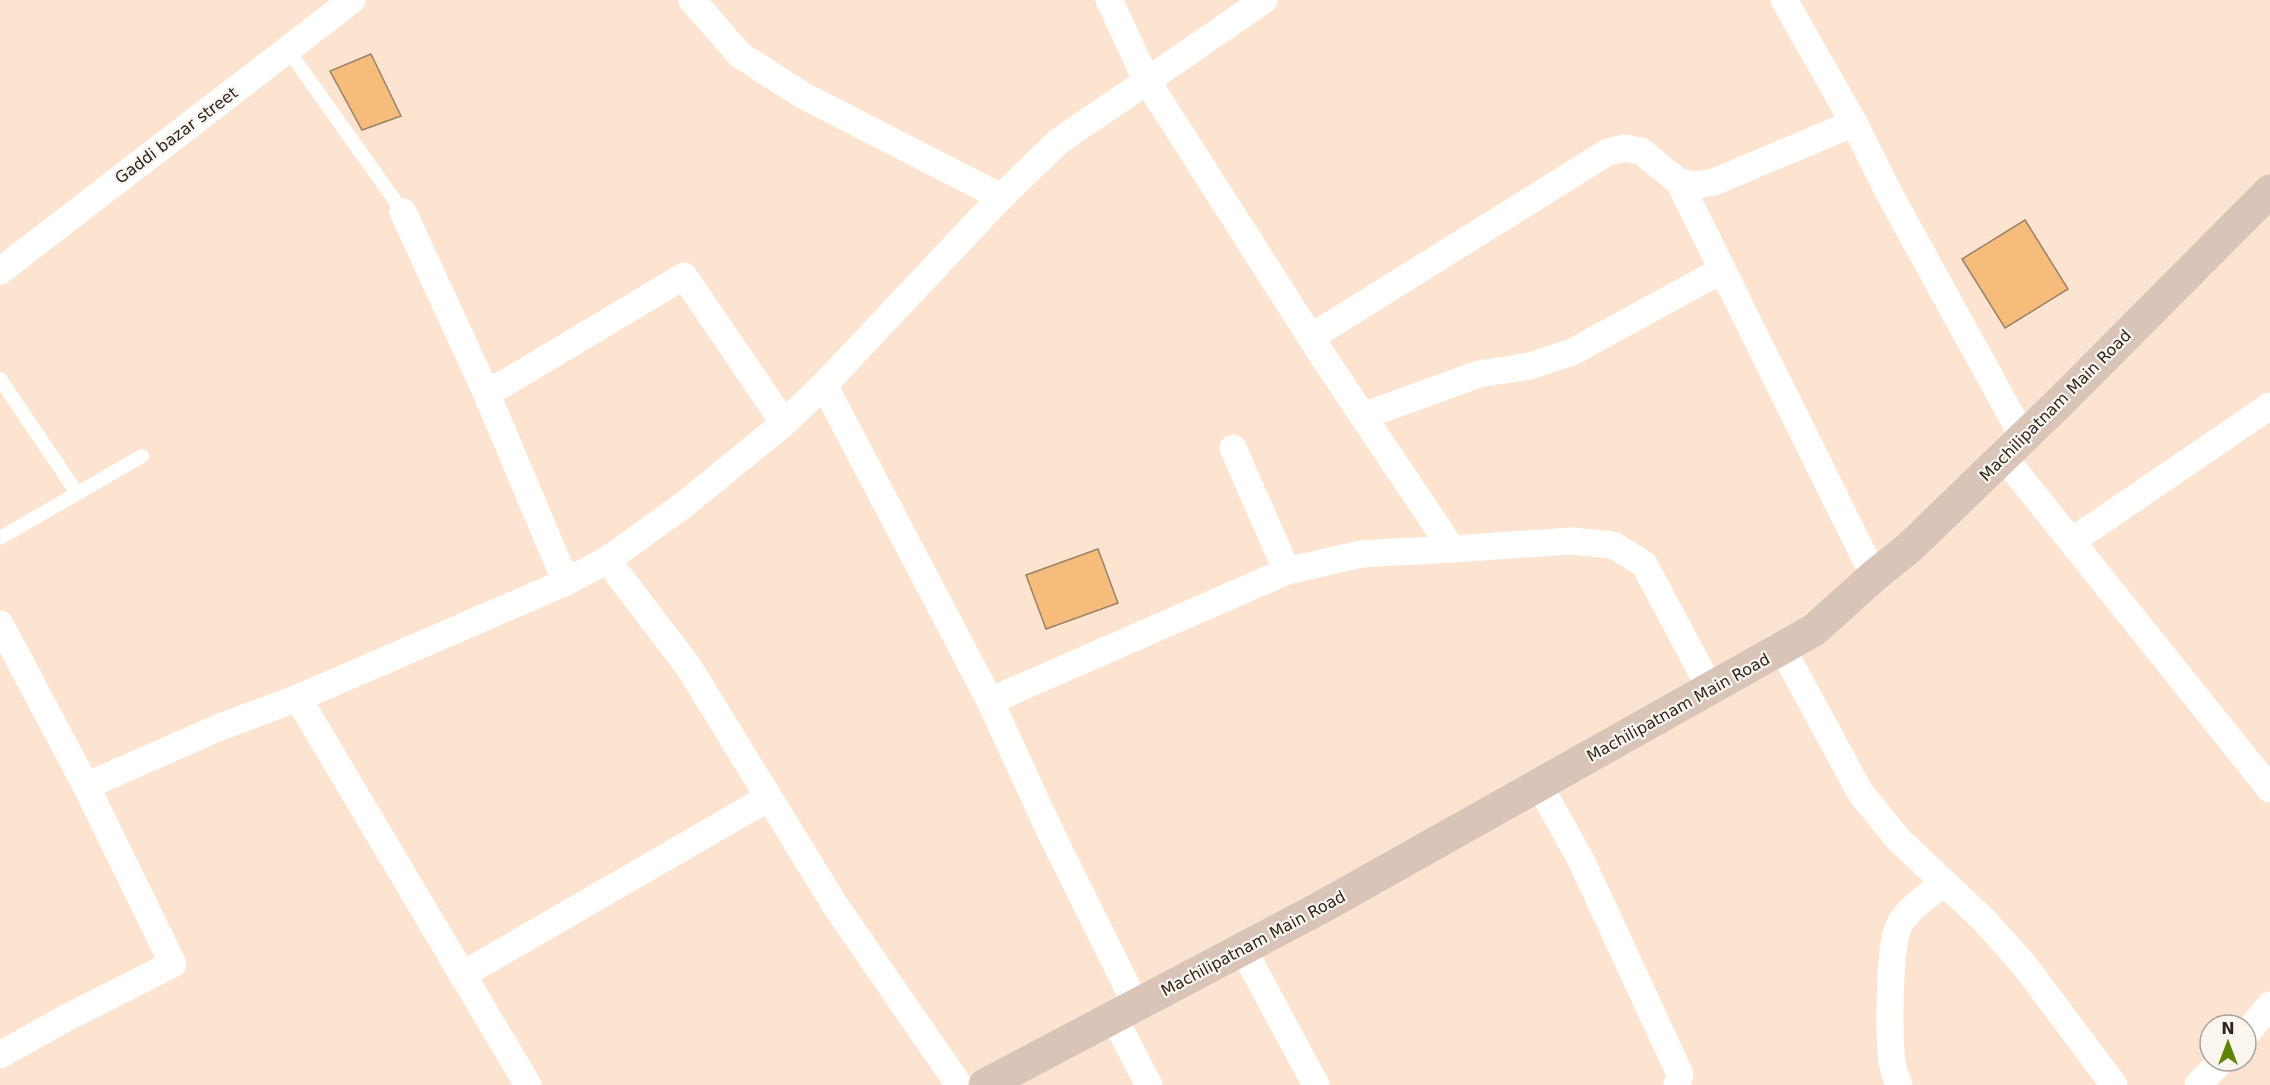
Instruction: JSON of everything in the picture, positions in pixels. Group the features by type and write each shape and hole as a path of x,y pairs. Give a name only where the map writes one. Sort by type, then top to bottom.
{"street":[{"name":"Gaddi bazar street","path":"0,271 352,0"},
{"path":"692,0 740,55 795,90 1001,197"},
{"path":"1109,0 1147,81 1311,337 1452,549"},
{"path":"86,786 220,727 298,699 566,582 607,560 686,504 784,423 824,385 1001,197 1059,141 1264,0"},
{"path":"1784,0 1854,123 2013,447 2072,541 2270,789"},
{"path":"1679,182 1696,185 1714,182 1854,123"},
{"path":"1311,337 1608,152 1625,148 1641,151 1679,182 1874,576"},
{"name":"Machilipatnam Main Road","path":"985,1085 1320,908 1814,630 1910,547 2270,191"},
{"path":"403,213 486,390 566,582"},
{"path":"1363,416 1440,386 1479,374 1530,366 1572,352 1722,270"},
{"path":"486,390 502,385 684,276 784,423"},
{"path":"824,385 990,701 1048,827 1124,1011 1149,1085"},
{"path":"2072,541 2270,406"},
{"path":"1233,448 1287,571"},
{"path":"990,701 1287,571 1361,554 1572,541 1613,545 1644,564 1710,688"},
{"path":"607,560 688,666 835,905 959,1085"},
{"path":"0,624 86,786 173,964 66,1018 0,1055"},
{"path":"1782,648 1860,792 1897,838 1984,920 2025,966 2114,1085"},
{"path":"298,699 528,1085"},
{"path":"1539,785 1599,896 1680,1074 1677,1085"},
{"path":"462,975 768,798"},
{"path":"1899,1085 1893,1068 1890,1043 1893,948 1898,926 1910,912 1944,882"},
{"path":"1243,949 1316,1085"},
{"path":"2258,1020 2270,1005"},
{"path":"2199,1085 2210,1073"}],"lane":[{"path":"288,50 403,213"},
{"path":"0,379 77,493"},
{"path":"0,538 142,456"}],"building":[{"path":"371,54 401,116 362,130 330,71"},
{"path":"2025,220 2068,289 2005,328 1962,259"},
{"path":"1098,549 1118,603 1046,629 1026,575"}]}
